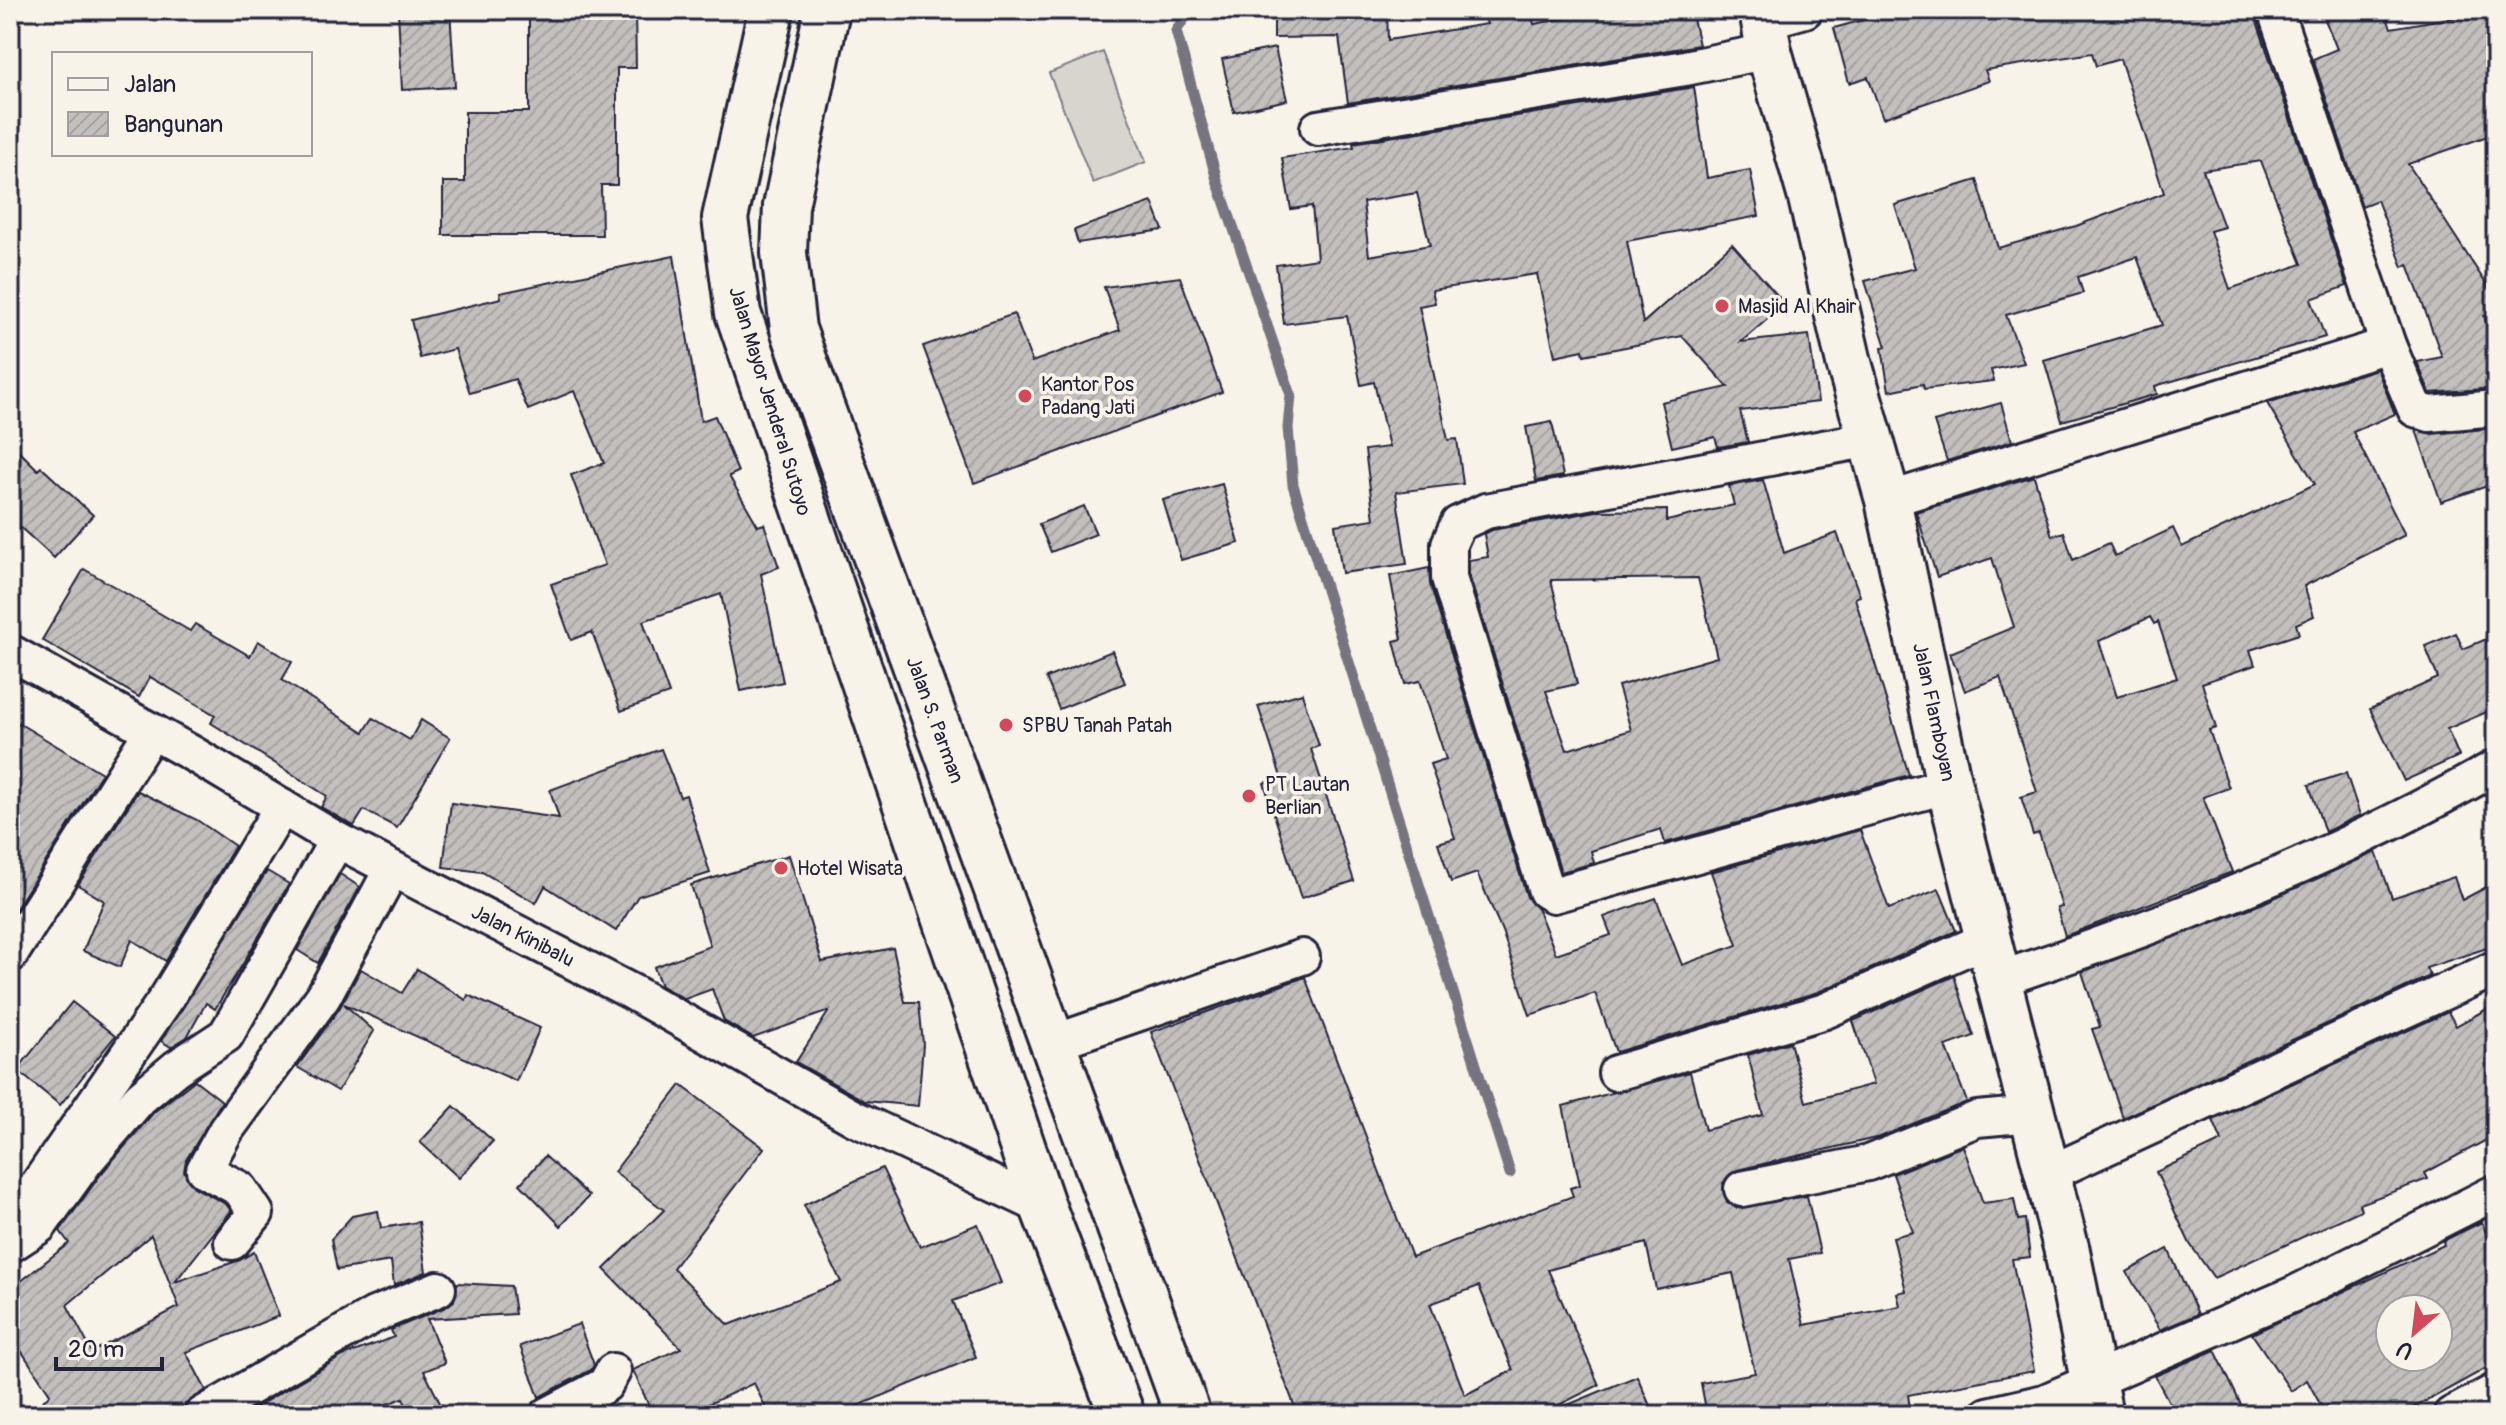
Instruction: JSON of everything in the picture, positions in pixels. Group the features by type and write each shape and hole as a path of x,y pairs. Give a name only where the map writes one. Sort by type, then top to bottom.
{"main road":[{"name":"Jalan Mayor Jenderal Sutoyo","path":"771,10 725,218 730,274 738,313 880,737 1043,1207"},
{"name":"Jalan S. Parman","path":"827,10 786,206 784,253 793,329 1188,1415"},
{"name":"Jalan Flamboyan","path":"1775,23 1849,363 1888,500 1949,785 2048,1174 2097,1398"},
{"path":"1043,1207 1122,1415"}],"street":[{"path":"2275,10 2388,345 2415,409 2430,414 2496,408"},
{"path":"1318,128 1685,68 1775,23"},
{"path":"1888,500 2388,345"},
{"path":"1871,439 1486,511 1458,524 1449,544 1449,578 1546,891 1553,895 1949,785"},
{"name":"Jalan Kinibalu","path":"14,663 152,731 337,840 632,992 854,1118 1043,1207"},
{"path":"10,955 152,731"},
{"path":"1616,1073 1995,958 2145,931 2271,880 2418,811 2496,767"},
{"path":"10,1225 168,996 282,807"},
{"path":"10,1245 39,1226 85,1162 140,1098 176,1068 226,1035 337,840"},
{"path":"232,1242 256,1213 240,1189 204,1170 226,1130 323,997 392,869"},
{"path":"1052,1043 1302,957"},
{"path":"2048,1174 2496,968"},
{"path":"1742,1189 1868,1163 1977,1119 2033,1114"},
{"path":"1988,1415 2044,1402 2097,1398 2496,1192"},
{"path":"202,1415 374,1315 438,1289"},
{"path":"548,1415 605,1385 613,1371"},
{"path":"2451,1415 2496,1391"}],"shaded area":[{"path":"1103,52 1146,162 1093,183 1049,73"}],"building":[{"path":"398,10 450,10 455,87 402,90"},
{"path":"592,10 635,10 636,68 617,68 617,185 601,185 602,235 443,235 443,182 465,182 465,112 529,112 529,15 592,15"},
{"path":"1274,10 1387,10 1388,40 1487,24 1483,10 1530,10 1534,24 1596,13 1597,18 1631,10 1691,10 1699,45 1348,103 1339,37 1274,38"},
{"path":"1899,10 2253,10 2347,286 2311,299 2325,337 2155,386 2157,394 2062,421 2044,360 2162,325 2137,257 2078,277 2083,293 2006,315 2024,363 1991,370 1994,381 1924,389 1923,384 1889,391 1882,348 1886,347 1865,281 1915,268 1895,205 1977,180 1998,248 2076,226 2164,193 2120,59 2096,66 2092,53 1985,70 1989,81 1883,118 1868,77 1849,83 1834,28","holes":["2261,161 2302,264 2230,289 2210,231 2224,227 2203,170"]},
{"path":"2321,10 2384,10 2391,28 2490,11 2496,46 2496,133 2408,164 2496,299 2496,314 2484,316 2496,353 2496,388 2430,393 2417,362 2442,357 2408,264 2403,267 2377,200 2362,206 2313,59 2337,49"},
{"path":"1275,48 1287,100 1234,112 1222,59"},
{"path":"1694,87 1707,178 1750,170 1759,216 1627,241 1643,323 1732,244 1785,304 1741,342 1809,335 1818,402 1740,411 1748,442 1718,447 1715,437 1672,447 1661,402 1728,387 1682,336 1584,355 1583,350 1555,356 1537,274 1432,290 1435,303 1419,306 1448,440 1457,439 1463,484 1396,492 1407,564 1342,573 1335,525 1374,519 1365,450 1389,447 1374,382 1361,385 1347,316 1284,324 1276,265 1317,259 1312,206 1291,209 1282,158 1354,147 1353,143","holes":["1417,193 1430,245 1369,256 1363,202"]},
{"path":"1152,202 1163,230 1078,243 1074,230"},
{"path":"674,256 701,421 715,416 738,472 729,476 758,526 764,524 779,567 761,574 783,682 741,691 721,594 643,621 669,694 621,711 592,632 571,640 551,584 605,565 571,475 604,463 574,391 528,410 515,379 470,393 455,349 420,358 411,320 501,298 500,293"},
{"name":"Kantor Pos Padang Jati","path":"1180,277 1222,392 974,483 923,346 1014,314 1032,362 1120,330 1104,287"},
{"path":"2377,369 2395,414 2353,432 2405,535 2304,586 2314,616 2296,624 2299,634 2250,650 2255,665 2202,683 2216,728 2209,730 2229,788 2203,797 2232,872 2065,936 2057,908 2062,907 2039,833 2033,835 2021,797 2037,792 2000,677 1965,691 1950,653 2014,627 1992,558 1937,577 1916,512 2034,476 2052,536 2064,532 2073,560 2109,543 2115,556 2173,528 2182,547 2315,484 2267,403","holes":["2150,617 2154,624 2158,622 2177,678 2117,697 2099,641"]},
{"path":"2001,403 2012,441 1947,461 1934,422"},
{"path":"1552,422 1563,476 1536,481 1526,427"},
{"path":"2496,428 2496,483 2441,502 2416,430 2432,434"},
{"path":"10,442 38,470 41,467 93,515 54,558 10,518"},
{"path":"1763,480 1784,553 1837,533 1860,596 1855,598 1909,775 1665,843 1661,829 1591,851 1594,863 1561,872 1469,575 1469,560 1488,557 1484,534 1492,530 1597,511 1667,510 1667,521 1734,505 1729,486","holes":["1698,578 1717,657 1618,686 1631,730 1567,750 1546,691 1577,684 1551,580"]},
{"path":"1222,484 1239,543 1181,560 1163,500"},
{"path":"1084,506 1096,534 1051,552 1039,524"},
{"path":"1429,568 1430,584 1527,897 1538,910 1556,954 1611,935 1604,917 1656,898 1682,965 1737,945 1711,872 1860,830 1889,909 1939,889 1956,931 1818,992 1616,1052 1595,993 1530,1015 1502,931 1477,873 1451,882 1438,843 1455,838 1430,764 1446,759 1420,681 1405,684 1394,641 1402,639 1390,576"},
{"path":"84,569 190,631 195,624 250,656 258,641 292,662 282,680 364,732 373,718 410,740 421,720 450,738 397,828 364,810 354,826 321,807 327,796 211,723 215,715 150,677 139,697 42,640"},
{"path":"2456,633 2463,649 2496,635 2496,708 2447,729 2459,756 2404,781 2370,709 2438,678 2425,646"},
{"path":"1112,651 1125,683 1059,709 1046,678"},
{"path":"1302,693 1319,746 1311,749 1354,881 1301,898 1264,783 1281,777 1258,706"},
{"path":"10,718 102,773 10,918"},
{"path":"661,749 680,797 686,795 710,873 638,896 616,931 545,886 536,903 482,872 443,867 451,803 559,818 550,790"},
{"path":"2346,773 2360,815 2325,832 2309,785"},
{"path":"138,791 197,820 235,846 166,961 132,940 120,967 83,951 104,901 78,885"},
{"path":"2376,852 2392,898 2454,877 2462,900 2496,882 2496,945 2426,968 2430,976 2123,1118 2092,1029 2100,1027 2082,972 2261,904"},
{"path":"789,855 822,962 893,948 905,1002 919,1002 923,1044 918,1106 865,1101 796,1062 829,1011 753,1038 724,1021 712,989 685,999 661,986 654,967 710,946 691,885"},
{"path":"267,871 289,884 215,1009 206,1003 187,1037 171,1047 161,1041"},
{"path":"340,874 360,887 318,963 297,950"},
{"path":"361,969 402,993 417,969 466,1000 468,995 540,1028 516,1081 344,1004 374,1031 338,1091 297,1067 339,1009"},
{"path":"1954,976 1974,1036 1946,1046 1967,1102 1880,1137 1737,1170 1723,1183 1727,1202 1736,1208 1807,1196 1820,1253 1789,1259 1804,1325 1900,1306 1897,1293 1906,1291 1893,1237 1913,1232 1893,1174 1963,1146 1983,1203 2014,1199 2018,1220 2025,1219 2030,1257 2012,1259 2034,1371 1908,1395 1910,1408 1875,1415 1707,1415 1701,1383 1755,1373 1733,1273 1656,1289 1646,1243 1548,1270 1599,1385 1539,1415 1298,1415 1151,1032 1305,977 1412,1257 1573,1196 1570,1188 1580,1185 1563,1106 1690,1072 1705,1130 1763,1115 1748,1055 1790,1042 1806,1102 1874,1084 1853,1021","holes":["1479,1286 1513,1370 1465,1395 1430,1304"]},
{"path":"72,1002 115,1036 60,1105 17,1070"},
{"path":"2496,1004 2496,1135 2425,1173 2428,1179 2359,1204 2361,1210 2214,1278 2190,1244 2156,1172 2222,1141 2213,1120 2448,1012 2456,1026"},
{"path":"195,1080 222,1101 186,1160 184,1171 194,1187 226,1204 231,1211 175,1282 240,1260 254,1252 279,1316 186,1352 206,1390 185,1404 182,1415 30,1415 50,1394 10,1334 10,1290 69,1243 60,1231 101,1174 154,1112","holes":["151,1235 179,1307 92,1352 67,1305"]},
{"path":"681,1085 764,1148 673,1268 729,1325 841,1282 804,1205 882,1168 920,1247 978,1224 1001,1283 953,1301 976,1357 836,1415 769,1415 754,1383 685,1415 653,1415 633,1370 681,1348 604,1269 664,1210 614,1172"},
{"path":"454,1106 493,1141 459,1178 420,1142"},
{"path":"545,1156 589,1196 561,1226 520,1184"},
{"path":"378,1211 381,1228 419,1222 426,1272 394,1285 391,1261 337,1270 331,1239 352,1216"},
{"path":"2482,1222 2496,1261 2496,1363 2398,1415 2326,1415 2307,1380 2291,1391 2252,1334 2444,1245 2443,1241"},
{"path":"2168,1249 2198,1314 2160,1330 2127,1272"},
{"path":"457,1283 511,1286 515,1314 427,1319 445,1363 424,1371 446,1415 410,1415 403,1398 357,1415 242,1415 343,1356 394,1337 391,1330 446,1307 454,1301"},
{"path":"579,1324 594,1365 591,1370 539,1397 520,1346"},
{"path":"2215,1350 2242,1407 2224,1415 2176,1415 2155,1376"},
{"path":"1637,1376 1654,1415 1546,1415 1546,1414"}],"waterway":[{"path":"1190,10 1176,31 1217,180 1291,395 1288,428 1293,485 1510,1173"}],"place":[{"name":"Masjid Al Khair","path":"1722,306"},
{"name":"Kantor Pos Padang Jati","path":"1025,396"},
{"name":"SPBU Tanah Patah","path":"1006,725"},
{"name":"PT Lautan Berlian","path":"1249,796"},
{"name":"Hotel Wisata","path":"781,868"}]}
